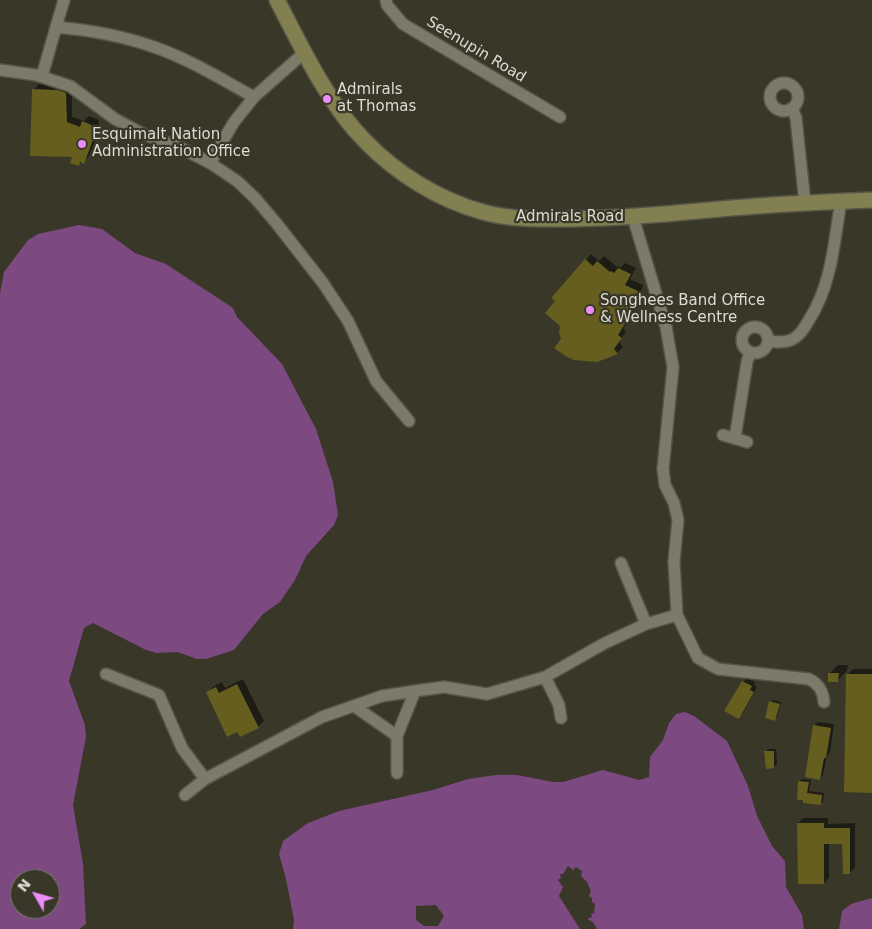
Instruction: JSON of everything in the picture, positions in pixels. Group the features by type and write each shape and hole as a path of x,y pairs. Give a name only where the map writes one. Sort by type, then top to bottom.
{"main road":[{"name":"Admirals Road","path":"277,0 336,105 363,140 393,167 428,190 464,206 503,216 527,219 633,217 805,203 872,200"}],"street":[{"path":"42,76 64,0"},
{"name":"Seenupin Road","path":"386,0 403,24 560,117"},
{"path":"56,28 83,29 127,38 155,47 192,63 254,97"},
{"path":"210,163 234,122 254,97 305,52"},
{"path":"0,70 42,76 70,86 115,119 142,133 181,148 210,163 237,181 255,198 283,231 323,283 348,321 376,381 410,421"},
{"path":"792,108 796,118 805,203"},
{"path":"768,341 783,342 796,337 803,330 819,303 828,278 841,201"},
{"path":"633,217 666,327 673,367 663,469 665,485 674,504 678,520 674,561 677,615 698,658 718,669 809,679 821,689 824,702"},
{"path":"760,327 766,333 768,341 763,350 758,353 750,352 742,342 742,336 747,329 760,327"},
{"path":"747,442 729,436 750,352"},
{"path":"621,563 646,624"},
{"path":"185,795 205,780 322,717 382,696 415,691 444,687 487,694 545,677 591,649 646,624 677,615"},
{"path":"106,674 158,695 182,748 205,780"},
{"path":"545,677 558,705 560,718"},
{"path":"397,773 397,736 415,691"},
{"path":"354,706 397,736"}],"shaded area":[{"path":"79,225 102,229 135,253 166,264 233,308 237,317 282,364 316,429 333,482 338,515 334,525 306,556 295,580 280,602 263,614 234,650 206,659 197,659 177,652 157,653 146,650 93,623 84,628 69,681 85,725 86,737 73,805 83,864 86,924 79,929 0,929 0,293 4,272 28,240 38,234"},
{"path":"685,712 694,716 727,741 748,786 757,816 772,846 785,861 786,887 802,915 804,929 597,929 593,922 587,919 592,917 591,913 594,914 595,904 589,896 591,891 587,882 581,876 582,871 576,867 573,870 568,866 563,874 560,874 561,878 558,880 563,887 559,896 580,929 293,929 294,920 279,854 283,841 308,823 339,811 433,790 468,779 496,775 517,775 553,782 563,782 603,770 639,780 649,777 650,757 663,740 669,723 676,714","holes":["436,905 444,916 438,926 424,926 416,920 416,906"]},
{"path":"872,898 872,929 839,929 842,911 851,904"}],"building":[{"path":"32,89 58,90 66,93 67,122 80,127 82,121 94,126 94,137 84,164 80,162 79,166 70,163 72,157 30,156"},
{"name":"Songhees Band Office & Wellness Centre","path":"585,259 593,266 597,261 610,272 614,273 618,268 631,274 625,285 638,291 631,314 618,335 622,338 614,349 618,354 597,362 574,360 554,348 561,339 559,333 560,326 545,313 555,301 551,298"},
{"path":"828,673 839,673 838,682 828,682"},
{"path":"846,674 872,674 872,793 844,792"},
{"path":"742,681 752,686 750,690 754,692 739,719 724,711"},
{"path":"237,684 259,728 240,737 237,732 227,737 206,692 216,687 219,693"},
{"path":"769,701 780,704 775,721 765,718"},
{"path":"813,725 831,728 820,780 805,777"},
{"path":"764,751 774,751 774,768 766,769"},
{"path":"798,781 809,782 807,793 822,795 821,805 803,803 803,800 797,800"},
{"path":"797,823 824,823 824,828 850,828 850,874 843,874 842,844 824,844 824,884 798,884"}],"place":[{"name":"Admirals at Thomas","path":"327,99"},
{"name":"Esquimalt Nation Administration Office","path":"82,144"},
{"name":"Songhees Band Office & Wellness Centre","path":"590,310"}]}
